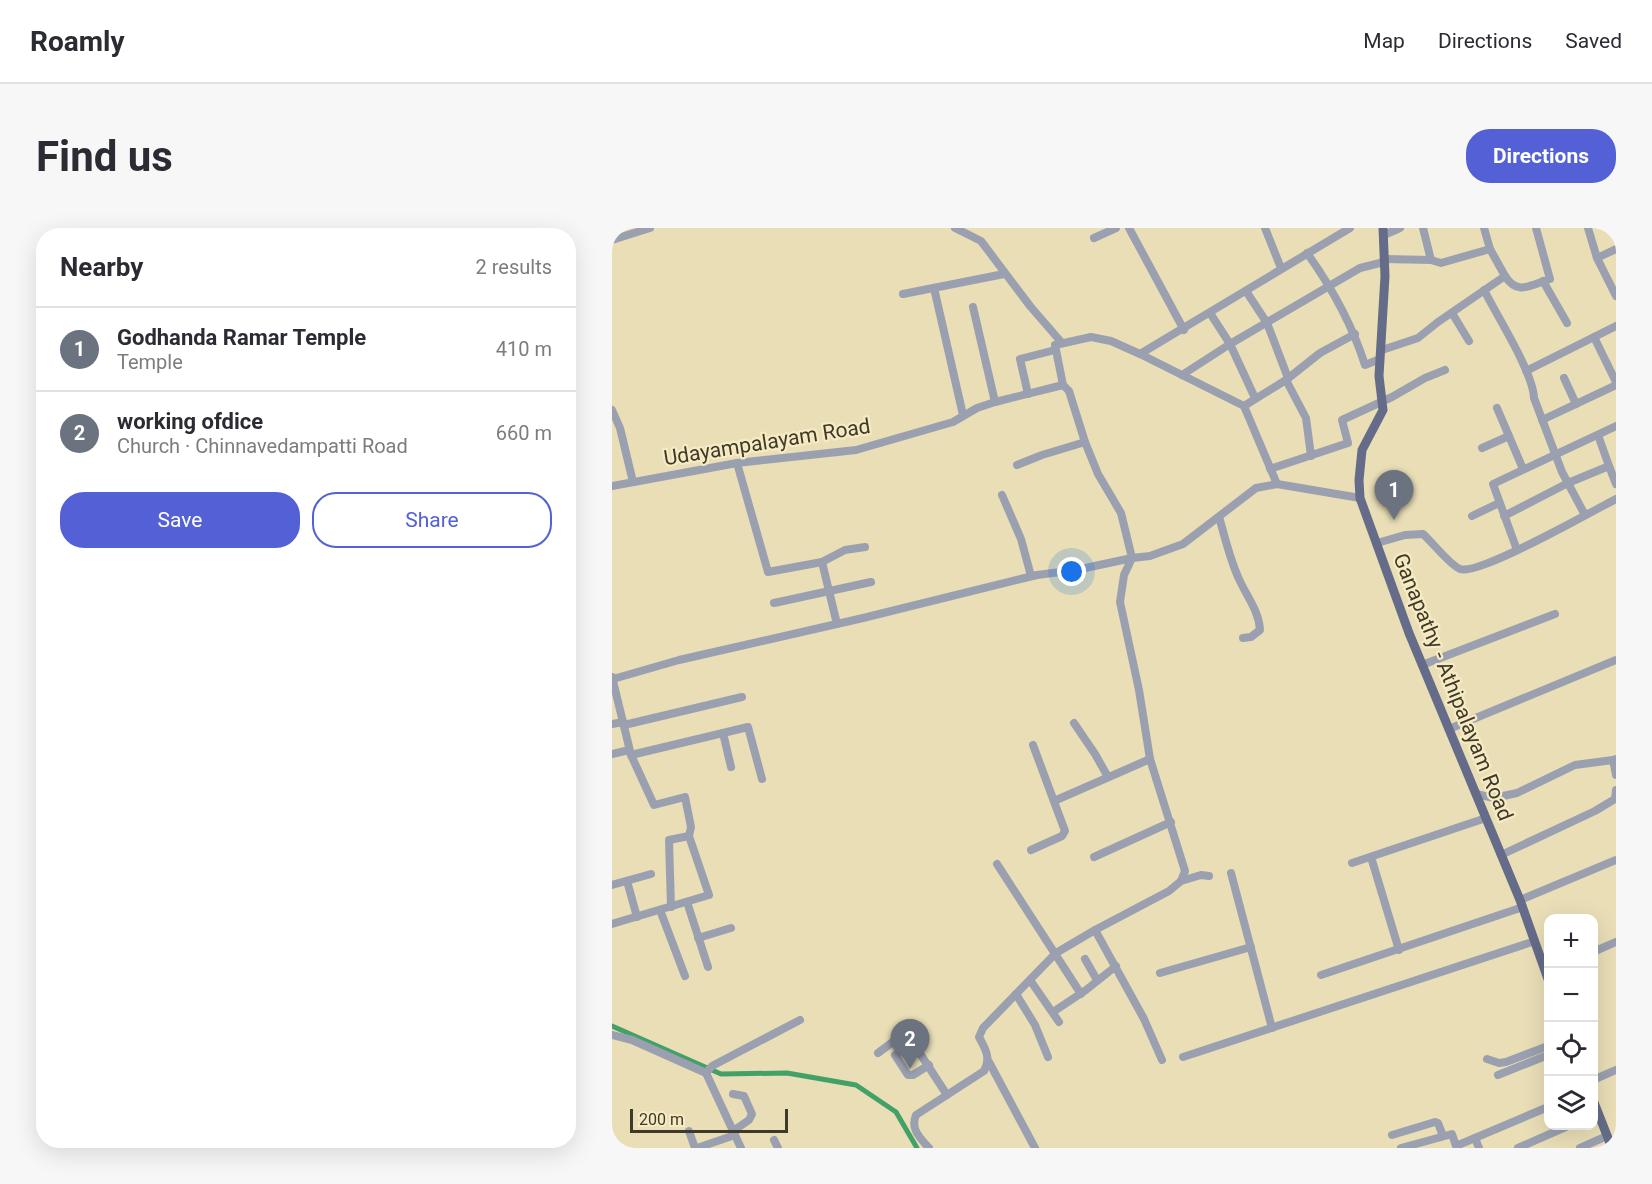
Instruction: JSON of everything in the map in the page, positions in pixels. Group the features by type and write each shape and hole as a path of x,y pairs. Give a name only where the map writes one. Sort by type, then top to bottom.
{"main road":[{"name":"Ganapathy - Athipalayam Road","path":"1383,232 1379,376 1381,415 1362,450 1360,498 1422,665 1502,855 1545,968"},
{"path":"1598,1117 1614,1148"}],"street":[{"path":"612,240 650,228"},
{"path":"955,228 981,241 1004,274 1062,343"},
{"path":"1094,238 1116,228"},
{"path":"1129,228 1184,330"},
{"path":"1265,228 1281,268"},
{"path":"1140,354 1184,330 1281,268 1350,228"},
{"path":"1383,232 1400,228"},
{"path":"1423,228 1431,260"},
{"path":"1484,228 1491,249 1505,276 1511,286 1518,288 1550,279 1536,228"},
{"path":"1588,228 1597,258 1613,284 1616,296"},
{"path":"1182,375 1230,344 1360,268 1384,260 1431,260 1441,263 1491,249"},
{"path":"1597,258 1616,249"},
{"path":"1308,253 1330,286 1355,334 1365,364 1418,338 1505,276"},
{"path":"903,294 1004,274"},
{"path":"1543,281 1567,323"},
{"path":"934,288 963,415"},
{"path":"1484,290 1526,371 1542,420 1568,483 1585,514"},
{"path":"1246,291 1268,323 1287,379 1306,418 1311,456"},
{"path":"973,307 994,402"},
{"path":"1452,312 1469,341"},
{"path":"1210,313 1230,344 1255,398"},
{"path":"1526,371 1616,326"},
{"path":"1244,406 1287,379 1320,354 1355,334"},
{"path":"1181,881 1185,871 1150,759 1120,602 1124,575 1132,558 1121,513 1098,474 1069,391 1063,385 1055,345 1091,337 1111,341 1244,406 1277,484"},
{"path":"1542,420 1616,384 1594,337"},
{"path":"1028,394 1020,359 1055,350"},
{"path":"1270,469 1348,443 1342,420 1444,370"},
{"path":"1564,378 1576,404"},
{"name":"Udayampalayam Road","path":"612,486 736,463 856,450 953,422 963,415 994,402 1063,385"},
{"path":"1497,408 1523,470"},
{"path":"612,410 620,428 633,482"},
{"path":"1517,550 1493,483 1616,426"},
{"path":"1598,435 1616,484"},
{"path":"1482,448 1509,436"},
{"path":"1017,465 1085,442"},
{"path":"736,463 768,572 822,562 845,550 866,547"},
{"path":"1504,516 1568,483 1609,466"},
{"path":"612,924 709,895 689,836 691,827 685,797 654,805 630,753 613,683 679,660 1031,576 1150,556 1183,544 1256,488 1277,484 1360,498"},
{"path":"1002,495 1021,539 1031,576"},
{"path":"1377,543 1405,535 1423,534 1455,567 1463,571 1475,569 1616,500"},
{"path":"1472,516 1499,503"},
{"path":"1219,517 1238,578 1260,622 1260,630 1251,637 1243,638"},
{"path":"822,562 837,624"},
{"path":"774,603 871,582"},
{"path":"1422,665 1555,614"},
{"path":"1449,729 1616,660"},
{"path":"612,724 742,697"},
{"path":"1074,723 1108,777"},
{"path":"612,754 630,753 748,728 762,779"},
{"path":"723,733 731,767"},
{"path":"1030,850 1065,834 1033,746"},
{"path":"1054,801 1150,759"},
{"path":"1476,794 1494,798 1517,793 1575,765 1615,760 1616,775"},
{"path":"1502,855 1595,811 1615,799 1616,790"},
{"path":"1352,863 1486,819"},
{"path":"1094,857 1171,822"},
{"path":"671,907 669,840 689,836"},
{"path":"1371,857 1399,950"},
{"path":"1321,975 1399,950 1521,904 1616,860"},
{"path":"997,864 1081,994"},
{"path":"1231,873 1272,1028"},
{"path":"612,885 651,874"},
{"path":"1035,1148 989,1062 988,1054 979,1037 983,1028 1056,953 1169,891 1181,881 1201,875 1209,876"},
{"path":"627,881 637,917"},
{"path":"687,902 708,967"},
{"path":"660,910 685,976"},
{"path":"698,938 731,928"},
{"path":"1095,930 1144,1019 1162,1060"},
{"path":"1183,1057 1535,940"},
{"path":"1598,950 1616,942"},
{"path":"1160,973 1251,947"},
{"path":"1085,959 1097,980"},
{"path":"1053,1012 1081,994 1116,966"},
{"path":"1030,980 1059,1022"},
{"path":"1016,994 1035,1025 1048,1057"},
{"path":"708,1070 800,1020"},
{"path":"612,1035 632,1040 708,1070 741,1148"},
{"path":"878,1053 902,1035 908,1035 947,1095"},
{"path":"1487,1059 1506,1062 1544,1048"},
{"path":"895,1055 910,1076 929,1065"},
{"path":"1498,1075 1544,1057"},
{"path":"929,1148 914,1130 913,1122 916,1115 984,1071 989,1062"},
{"path":"1598,1078 1616,1070"},
{"path":"689,1131 696,1148 734,1133 749,1120 752,1114 744,1096 733,1094"},
{"path":"1401,1148 1452,1134 1456,1146 1544,1109"},
{"path":"1392,1135 1435,1122 1438,1123 1443,1136"},
{"path":"1518,1148 1557,1130"},
{"path":"1580,1148 1607,1136"},
{"path":"1475,1138 1479,1148"}],"waterway":[{"path":"612,1026 721,1074 787,1073 856,1085 896,1112 917,1148"}],"place":[{"name":"Godhanda Ramar Temple","path":"1394,520"},
{"name":"working ofdice","path":"910,1069"}]}
